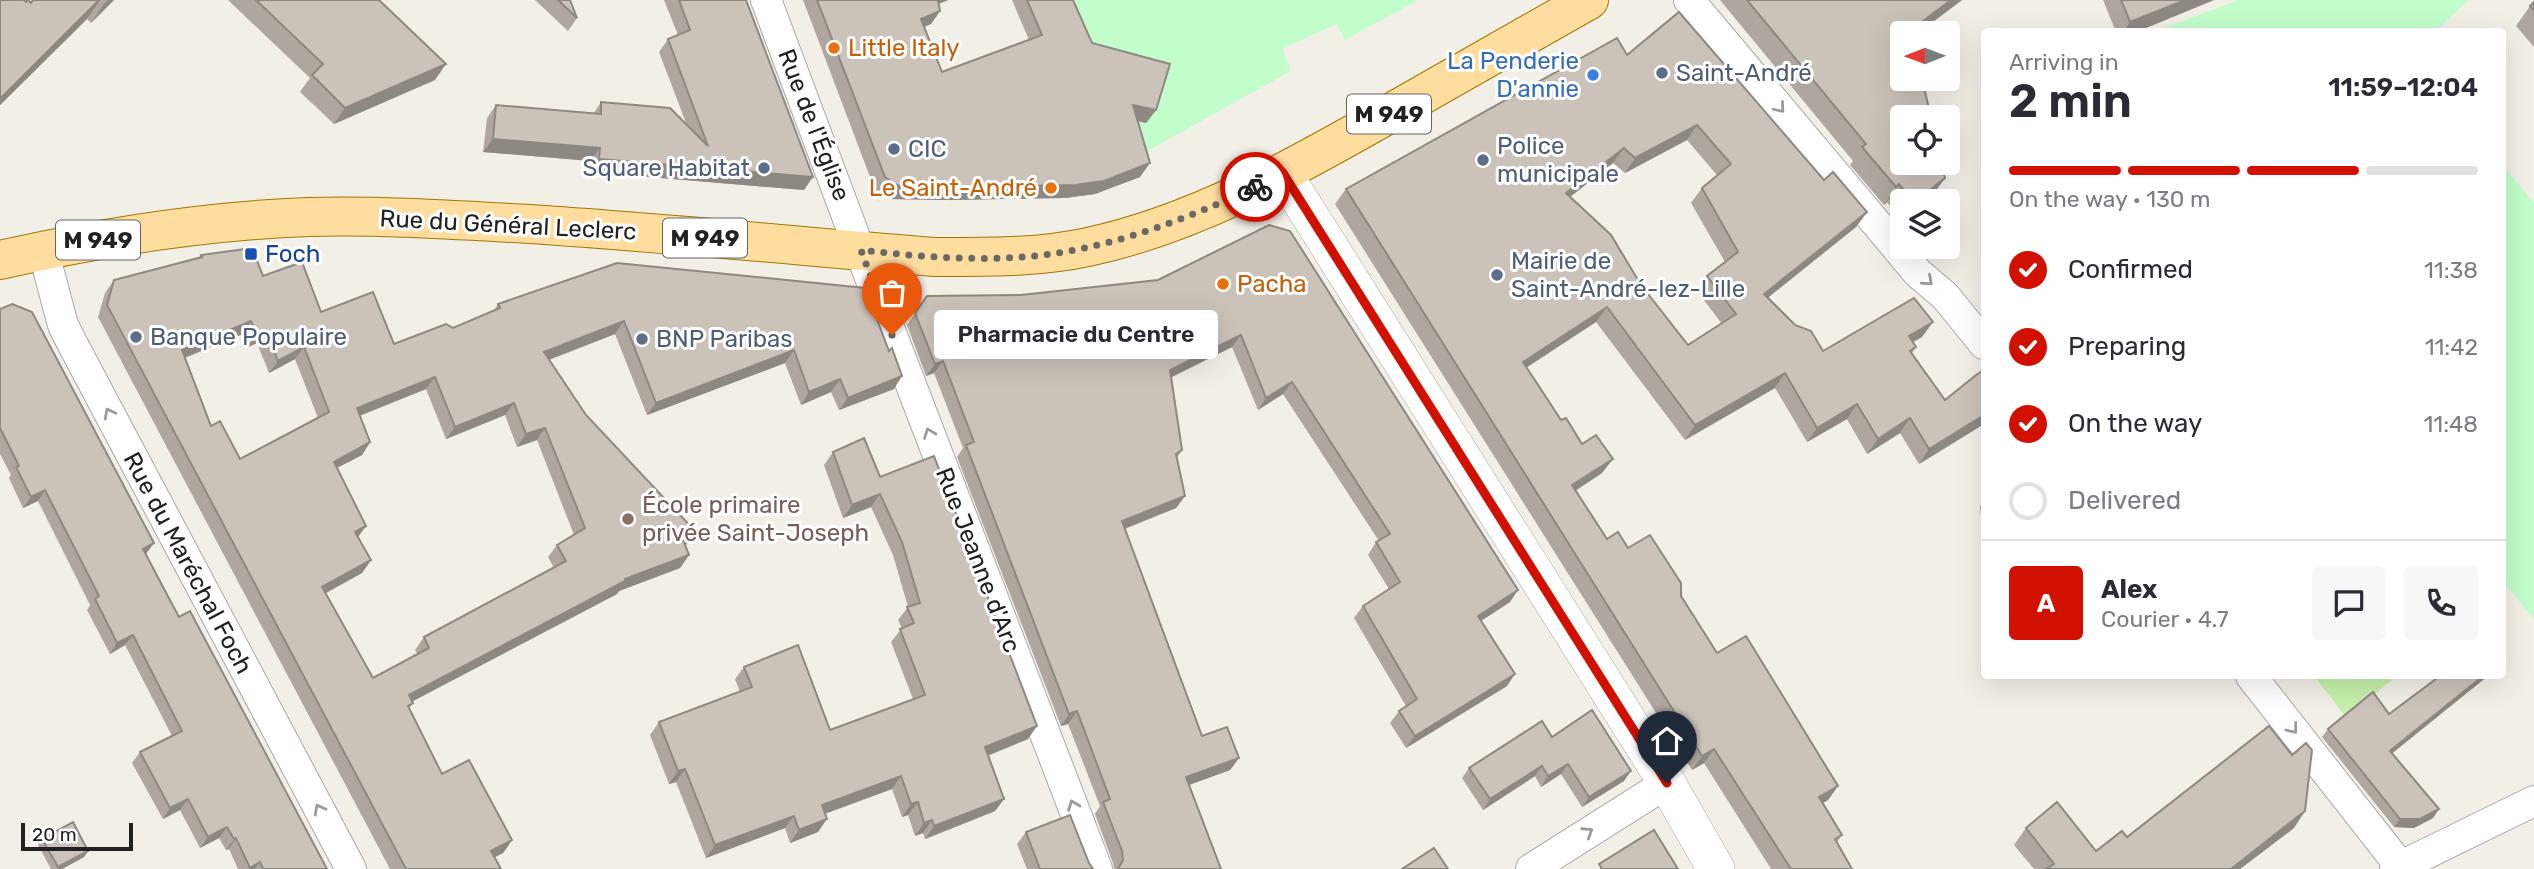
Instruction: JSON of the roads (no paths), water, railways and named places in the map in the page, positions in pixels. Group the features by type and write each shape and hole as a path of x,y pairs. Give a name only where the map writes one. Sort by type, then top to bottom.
{"main road":[{"name":"Rue du Général Leclerc","path":"0,260 129,234 196,225 354,216 579,228 925,257 1021,257 1086,247 1146,231 1283,173 1589,0"}],"street":[{"name":"Rue de l'Église","path":"766,0 861,250"},
{"path":"1689,0 1911,264 1944,296 1981,340"},
{"path":"1283,173 1667,783 1716,869"},
{"name":"Rue du Maréchal Foch","path":"43,250 67,333 351,869"},
{"name":"Rue Jeanne d'Arc","path":"861,250 1097,869"},
{"path":"2253,679 2398,868 2534,801"},
{"path":"1531,869 1667,783"}],"place":[{"name":"Little Italy","path":"834,48"},
{"name":"Saint-André","path":"1662,73"},
{"name":"La Penderie D'annie","path":"1593,75"},
{"name":"CIC","path":"894,149"},
{"name":"Police municipale","path":"1483,160"},
{"name":"Square Habitat","path":"764,168"},
{"name":"Le Saint-André","path":"1051,188"},
{"name":"Foch","path":"251,254"},
{"name":"Mairie de Saint-André-lez-Lille","path":"1497,275"},
{"name":"Pacha","path":"1223,284"},
{"name":"Pharmacie du Centre","path":"892,335"},
{"name":"Banque Populaire","path":"136,337"},
{"name":"BNP Paribas","path":"642,339"},
{"name":"École primaire privée Saint-Joseph","path":"628,519"}]}
